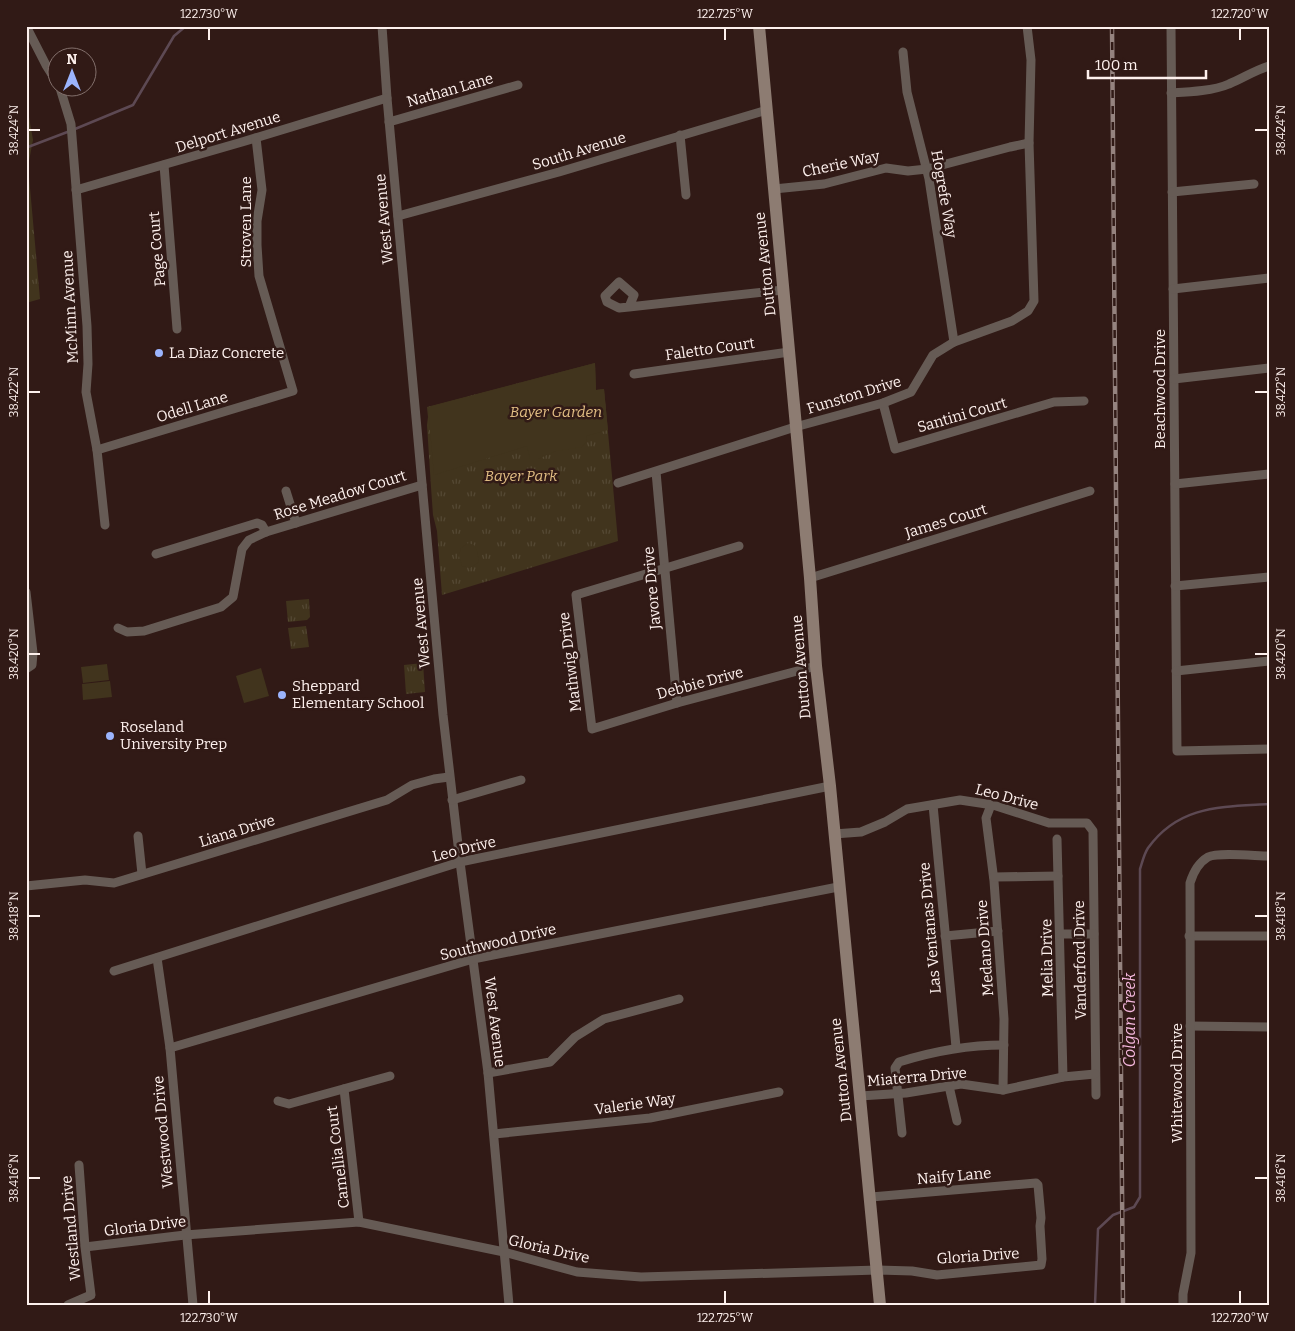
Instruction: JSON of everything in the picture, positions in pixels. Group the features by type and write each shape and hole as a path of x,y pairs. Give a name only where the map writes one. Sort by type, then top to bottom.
{"main road":[{"name":"Dutton Avenue","path":"759,26 810,578 816,666 830,786 838,887 871,1197 880,1305"}],"street":[{"path":"26,26 48,68"},
{"name":"West Avenue","path":"382,26 389,122 449,777 488,1073 508,1305"},
{"name":"Funston Drive","path":"618,483 796,427 883,403 911,392 933,355 954,342 1012,321 1028,311 1034,301 1029,143 1031,60 1027,26"},
{"name":"Beachwood Drive","path":"1171,26 1177,751 1269,749"},
{"name":"Hogrefe Way","path":"903,52 907,92 927,169 954,342"},
{"path":"1171,93 1191,92 1229,85 1253,71 1269,66"},
{"name":"Nathan Lane","path":"389,122 518,85"},
{"name":"McMinn Avenue","path":"63,98 71,124 73,144 87,326 88,364 86,386 98,450 105,525"},
{"name":"Delport Avenue","path":"76,190 164,166 387,98"},
{"name":"South Avenue","path":"398,216 521,183 767,110"},
{"path":"680,135 686,196"},
{"name":"Stroven Lane","path":"256,138 262,190 257,221 259,276 294,391"},
{"name":"Cherie Way","path":"774,189 824,184 886,168 908,171 927,169 1029,143"},
{"name":"Page Court","path":"164,166 177,330"},
{"path":"1172,192 1254,184"},
{"path":"1173,289 1269,278"},
{"path":"629,307 783,290"},
{"name":"Faletto Court","path":"634,374 789,352"},
{"path":"1174,379 1269,368"},
{"name":"Odell Lane","path":"98,450 294,391"},
{"name":"Santini Court","path":"883,403 895,449 1054,402 1084,401"},
{"name":"Javore Drive","path":"656,472 677,703"},
{"path":"1175,484 1269,474"},
{"name":"Rose Meadow Court","path":"118,628 126,632 144,631 221,607 233,597 242,549 249,540 266,532 422,485"},
{"name":"James Court","path":"810,578 1090,490"},
{"path":"286,491 296,523"},
{"name":"Rose Meadow Court","path":"156,554 257,523 262,525 266,532"},
{"path":"664,567 738,546"},
{"name":"Mathwig Drive","path":"592,729 576,595 664,567"},
{"path":"1175,586 1269,577"},
{"path":"26,592 33,659 32,665 26,669"},
{"path":"1176,671 1269,661"},
{"name":"Debbie Drive","path":"592,729 677,703 816,666"},
{"name":"Liana Drive","path":"26,886 85,880 114,883 387,800 412,785 449,777"},
{"path":"452,800 521,780"},
{"name":"Leo Drive","path":"114,971 460,862 830,786"},
{"name":"Leo Drive","path":"834,834 860,832 885,822 906,809 960,800 991,804 1049,823 1087,823 1089,825"},
{"name":"Medano Drive","path":"991,804 986,818 994,876 998,931 1004,1045 1003,1090"},
{"name":"Las Ventanas Drive","path":"933,805 956,1047"},
{"name":"Vanderford Drive","path":"1089,825 1093,831 1096,1095"},
{"path":"138,836 142,874"},
{"name":"Melia Drive","path":"1057,839 1063,1076"},
{"name":"Whitewood Drive","path":"1183,1305 1183,1294 1191,1253 1190,883 1194,872 1209,856 1269,856"},
{"path":"994,876 1058,876"},
{"name":"Southwood Drive","path":"170,1048 473,959 838,887"},
{"path":"945,936 998,931"},
{"path":"1060,934 1094,934"},
{"path":"1189,936 1269,936"},
{"name":"Westwood Drive","path":"157,958 170,1048 185,1235 193,1305"},
{"path":"488,1073 550,1062 575,1037 604,1019 680,999"},
{"path":"1190,1026 1269,1026"},
{"path":"902,1133 895,1068 899,1062 956,1047 1004,1045"},
{"name":"Miaterra Drive","path":"860,1096 897,1094 965,1084 1003,1090 1063,1076 1095,1074"},
{"name":"Camellia Court","path":"278,1101 289,1104 390,1076"},
{"path":"950,1086 957,1121"},
{"name":"Camellia Court","path":"344,1089 359,1222"},
{"name":"Valerie Way","path":"494,1134 650,1118 779,1092"},
{"name":"Westland Drive","path":"68,1305 91,1295 85,1247 79,1165"},
{"name":"Naify Lane","path":"871,1197 1036,1183 1038,1186 1041,1218 1042,1259 1040,1265"},
{"name":"Gloria Drive","path":"85,1247 185,1235 359,1222 504,1252 578,1272 641,1277 878,1270 912,1271 937,1275 1040,1265"}],"green space":[{"path":"26,100 33,140 28,166 40,299 26,303"},
{"name":"Bayer Park","path":"595,363 596,390 604,389 618,541 442,595 437,531 433,515 427,407"},
{"name":"Bayer Garden","path":"595,363 596,390 604,389 608,430 586,436 587,441 582,447 556,451 538,459 530,459 527,446 434,475 428,407"},
{"path":"468,543 474,545 479,562 470,568 462,566 459,556 461,548"},
{"path":"309,599 310,617 307,620 288,622 286,601"},
{"path":"306,626 309,647 291,649 288,628"},
{"path":"423,663 425,692 406,694 404,665"},
{"path":"107,664 109,680 83,683 81,667"},
{"path":"261,668 269,696 244,703 236,676"},
{"path":"110,681 112,697 83,700 82,684"}],"waterway":[{"path":"75,129 133,105 174,36 186,26"},
{"path":"26,150 28,147 70,131"},
{"name":"Colgan Creek","path":"1095,1305 1098,1229 1113,1215 1134,1207 1140,1197 1140,869 1143,858 1148,848 1160,834 1173,823 1187,816 1218,808 1269,804"}],"railway":[{"path":"1112,26 1123,1305"}],"place":[{"name":"La Diaz Concrete","path":"159,353"},
{"name":"Sheppard Elementary School","path":"282,695"},
{"name":"Roseland University Prep","path":"110,736"}]}
